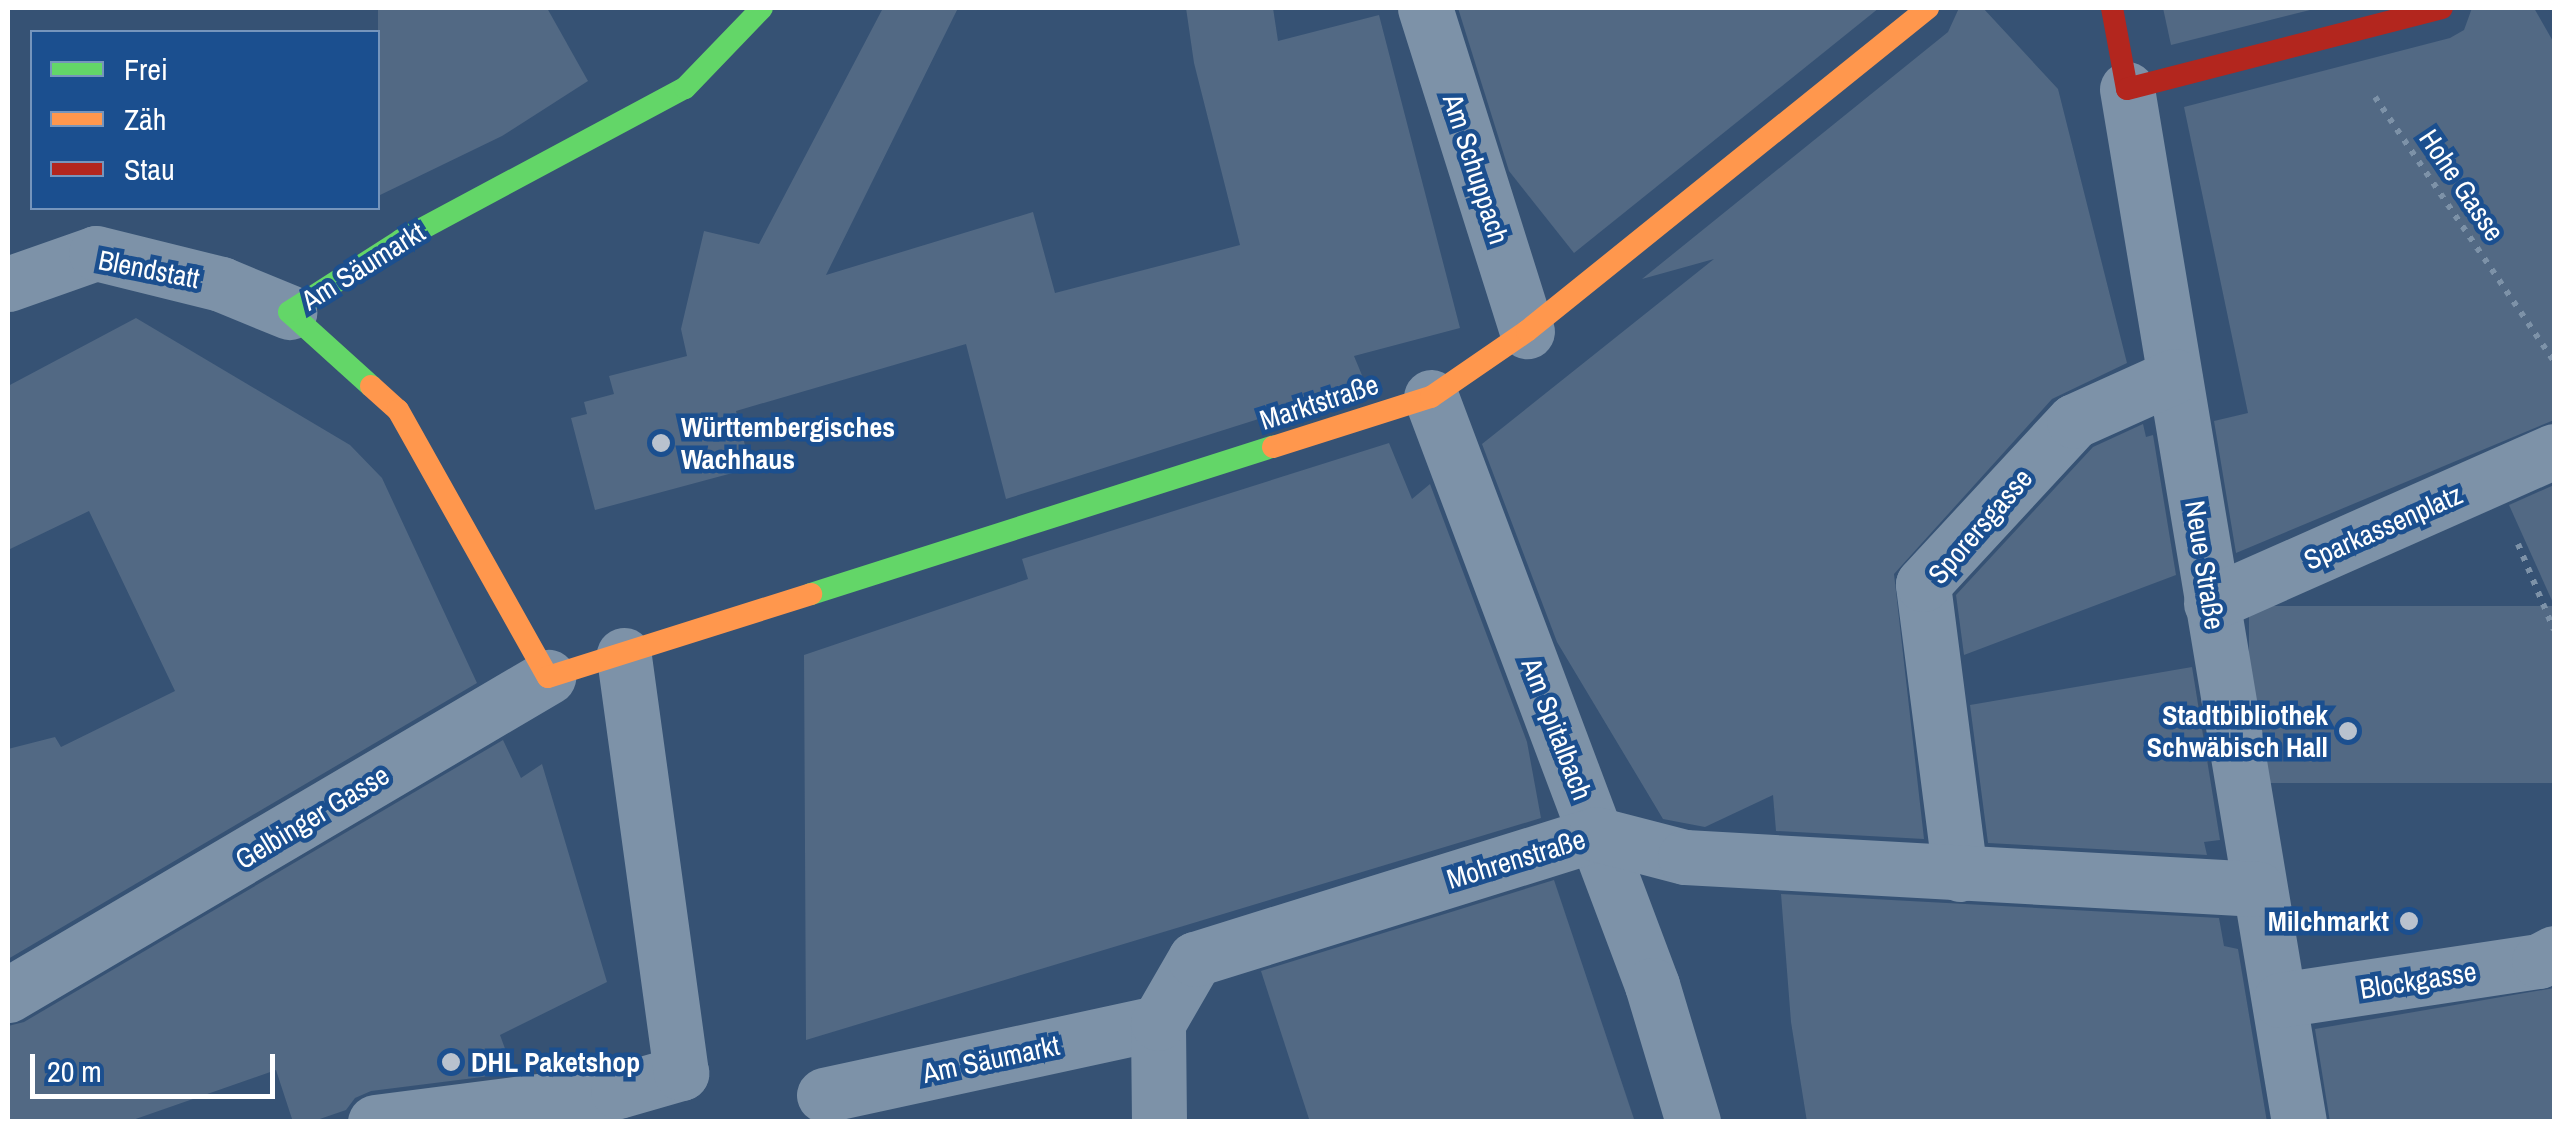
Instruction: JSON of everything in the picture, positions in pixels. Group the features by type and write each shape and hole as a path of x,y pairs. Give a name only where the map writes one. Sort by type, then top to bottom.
{"street":[{"name":"Am Säumarkt","path":"548,677 398,410 288,312 401,240 684,88 762,8"},
{"name":"Am Schuppach","path":"1424,8 1528,331"},
{"name":"Marktstraße","path":"624,655 1432,397 1528,331 1928,8"},
{"name":"Neue Straße","path":"2112,8 2299,1122"},
{"path":"2127,89 2442,8"},
{"name":"Blendstatt","path":"8,284 96,253 221,284 288,312"},
{"name":"Sporersgasse","path":"1960,874 1924,584 2074,421 2174,376"},
{"name":"Am Spitalbach","path":"1432,397 1652,985 1693,1122"},
{"name":"Sparkassenplatz","path":"2211,603 2554,451"},
{"path":"375,1122 618,1091 680,1073 664,923 624,655"},
{"name":"Gelbinger Gasse","path":"8,994 548,677 624,655"},
{"name":"Mohrenstraße","path":"1158,1122 1158,1024 1195,958 1596,834 1685,857 2258,889"},
{"name":"Blockgasse","path":"2280,1000 2539,961 2554,953"},
{"name":"Am Säumarkt","path":"824,1095 1158,1024"}],"path":[{"name":"Hohe Gasse","path":"2333,36 2554,361"},
{"path":"2534,587 2554,630"}],"building":[{"path":"378,8 547,8 588,81 502,136 380,195"},
{"path":"883,8 958,8 826,275 1033,212 1055,293 1240,245 1194,63 1186,8 1273,8 1278,41 1379,15 1460,328 1354,356 1366,385 1006,499 966,344 736,411 751,468 595,510 571,418 587,414 584,402 614,394 609,376 687,356 681,329 704,231 759,244"},
{"path":"1458,8 1879,8 1574,253 1509,171"},
{"path":"1959,8 1983,8 2058,89 2127,363 2052,399 1894,574 1924,839 1776,831 1773,795 1705,827 1663,819 1557,642 1482,444 1714,259 1642,279 1948,32"},
{"path":"2163,8 2318,8 2171,45"},
{"path":"2472,8 2534,8 2554,43 2554,420 2236,553 2214,421 2248,413 2184,107 2450,38 2464,30"},
{"path":"136,318 350,445 382,478 477,683 8,959 8,749 55,737 61,747 175,691 89,511 8,550 8,386"},
{"path":"2143,424 2146,437 2153,435 2176,575 1964,655 1956,595 2093,447"},
{"path":"1389,443 1412,499 1430,484 1527,742 1541,818 806,1040 804,655 1028,579 1022,559"},
{"path":"2554,485 2554,605 2509,505"},
{"path":"2249,606 2554,606 2554,783 2249,783"},
{"path":"2192,667 2220,840 2204,842 2207,855 1988,843 1970,705"},
{"path":"503,740 521,778 542,764 607,982 500,1035 514,1073 371,1091 355,1098 346,1110 311,1122 293,1122 276,1070 127,1122 8,1122 8,1026 24,1022"},
{"path":"1554,880 1635,1122 1310,1122 1261,971"},
{"path":"1781,894 2219,918 2224,946 2238,949 2267,1122 1807,1122 1791,1022"},
{"path":"2554,988 2554,1122 2330,1122 2315,1029"}],"traffic: fast":[{"path":"371,386 289,312 401,240 685,88 762,8"},
{"path":"811,594 1273,447"}],"traffic: slow":[{"path":"1273,447 1431,397 1527,331 1928,8"},
{"path":"371,386 398,410 548,677 811,594"}],"traffic: jam":[{"path":"2112,8 2127,89 2442,8"}],"place":[{"name":"Württembergisches Wachhaus","path":"661,443"},
{"name":"Stadtbibliothek Schwäbisch Hall","path":"2348,731"},
{"name":"Milchmarkt","path":"2409,921"},
{"name":"DHL Paketshop","path":"451,1062"}]}
